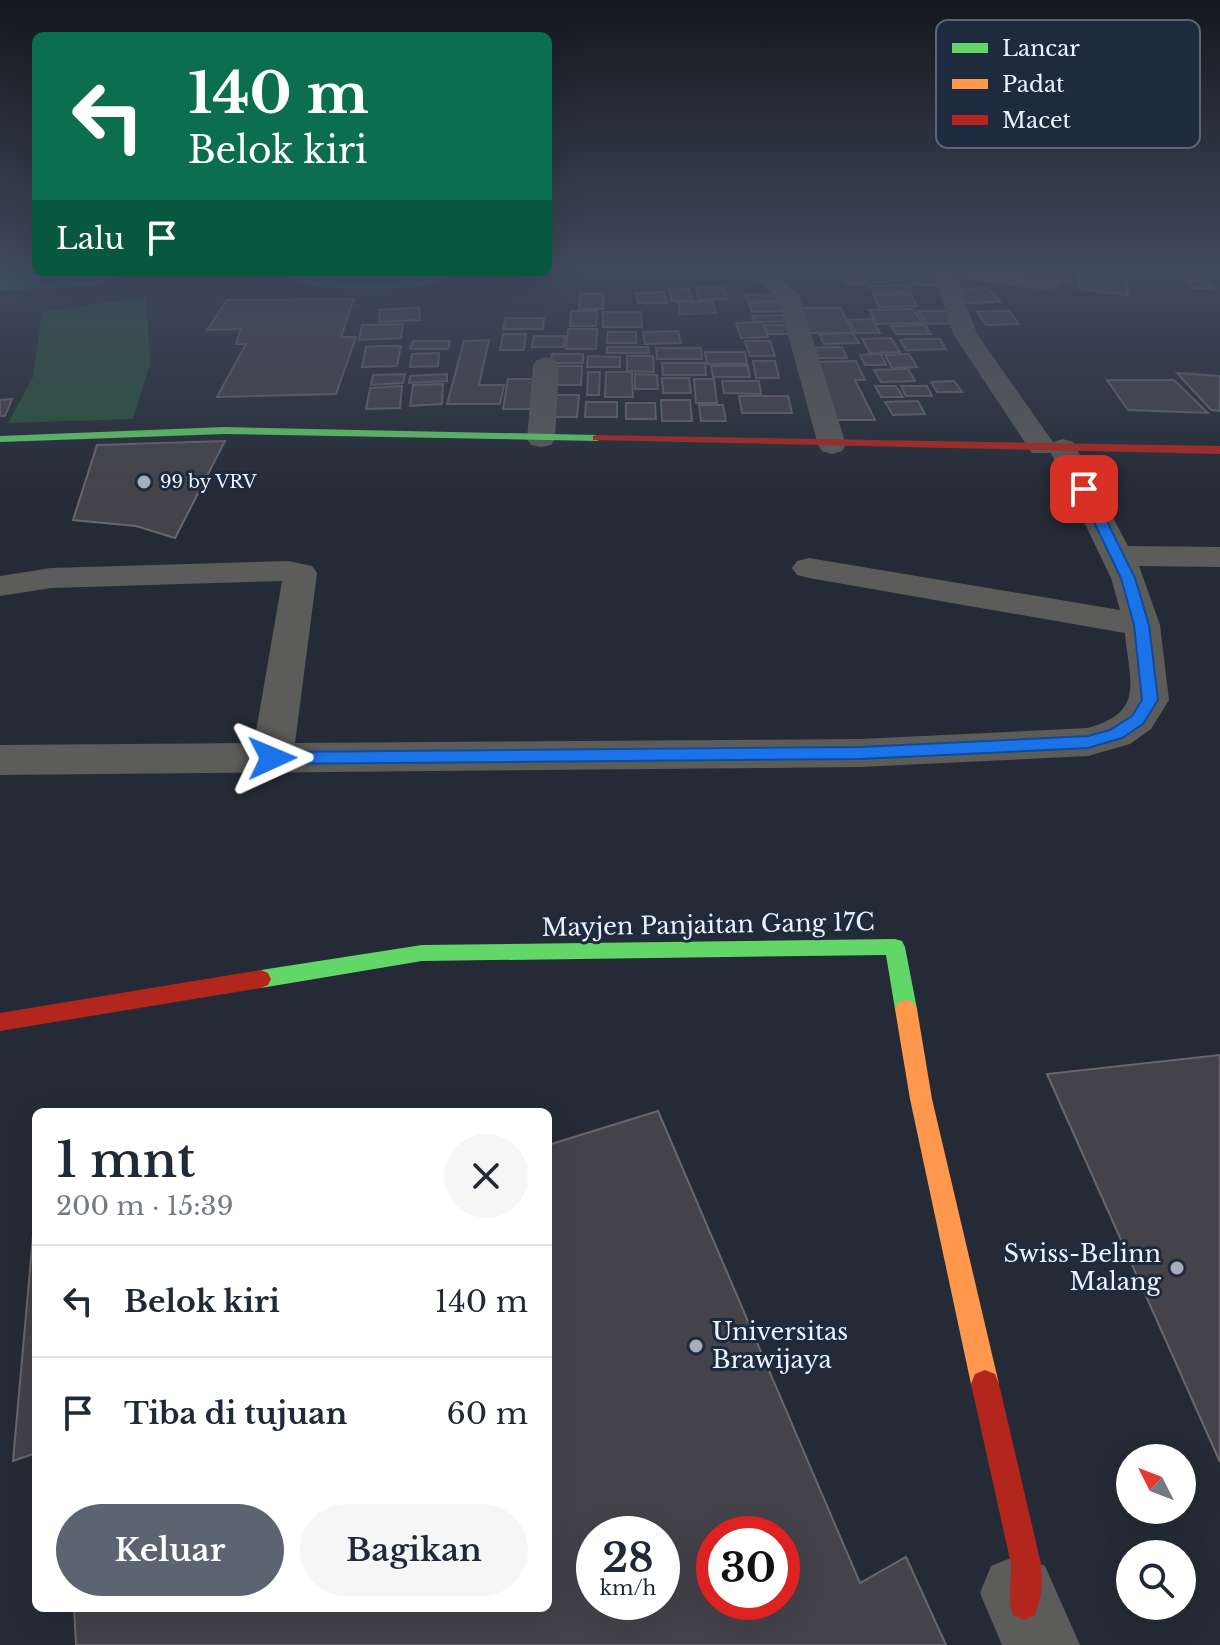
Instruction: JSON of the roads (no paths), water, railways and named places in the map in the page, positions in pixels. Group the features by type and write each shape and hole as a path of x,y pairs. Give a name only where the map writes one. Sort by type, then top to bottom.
{"main road":[{"path":"0,439 60,434 267,432 1220,450"},
{"name":"Mayjen Panjaitan Gang 17C","path":"0,1022 422,953 895,947 921,1099 1026,1564 1027,1614"}],"street":[{"path":"804,345 832,445"},
{"path":"0,760 860,753 1088,742 1116,734 1137,720 1150,700 1142,625 1128,578 1052,448 973,345"},
{"path":"541,439 546,365"},
{"path":"1117,556 1220,557"},
{"path":"809,568 1142,625"},
{"path":"0,586 51,578 300,573 272,758"}],"place":[{"name":"99 by VRV","path":"144,482"},
{"name":"Swiss-Belinn Malang","path":"1177,1268"},
{"name":"Universitas Brawijaya","path":"696,1346"}]}
